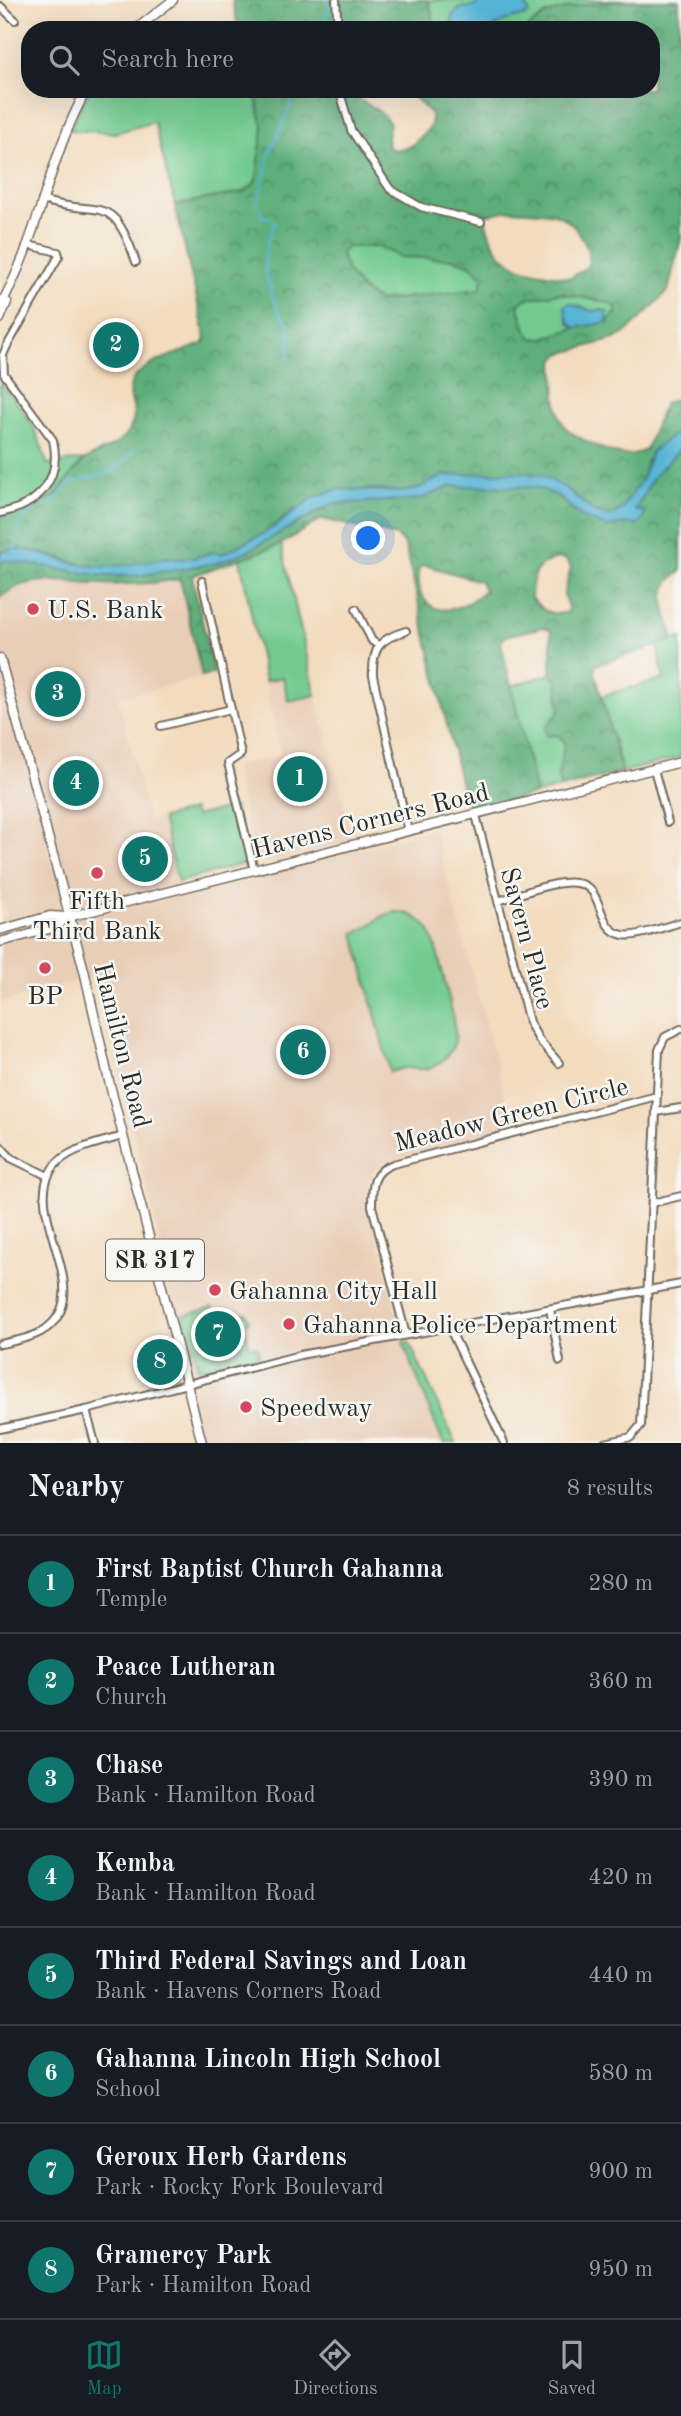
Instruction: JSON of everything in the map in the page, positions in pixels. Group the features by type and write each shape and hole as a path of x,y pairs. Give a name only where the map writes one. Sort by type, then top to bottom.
{"main road":[{"path":"146,21 173,0"},
{"path":"0,319 66,130 82,98"},
{"path":"0,306 10,290"},
{"name":"Hamilton Road","path":"0,658 92,1003 123,1136 202,1443"},
{"name":"Havens Corners Road","path":"68,917 681,762"},
{"path":"0,930 50,916 68,917"},
{"path":"0,942 53,928 68,917"}],"street":[{"path":"336,0 337,21"},
{"path":"0,6 15,20"},
{"path":"342,98 351,130 390,189 421,207 481,222"},
{"path":"42,200 55,205 100,209 112,215 121,224 136,262"},
{"path":"0,513 33,501 49,481 54,466 53,440 4,374 2,364 6,346 59,256 58,252 27,244"},
{"path":"202,581 241,754 228,763 254,870"},
{"path":"356,609 372,641 378,645"},
{"path":"406,631 391,636 378,645 372,660 373,676 408,831"},
{"path":"161,726 232,709"},
{"path":"654,769 667,822"},
{"name":"Savern Place","path":"476,815 529,1023 539,1040 559,1063"},
{"path":"498,901 562,883 578,883 589,888 596,898 608,928 624,935 681,922"},
{"path":"605,1443 631,1437 641,1425 659,1050 665,1037 681,1029"},
{"name":"Meadow Green Circle","path":"406,1335 372,1206 372,1185 381,1170 393,1164 657,1096"},
{"path":"656,1112 681,1108"},
{"path":"0,1345 43,1331 55,1320 62,1306 64,1283 44,1198 48,1176 54,1166 66,1156 123,1136"},
{"path":"0,1146 11,1158 48,1176"},
{"path":"652,1203 681,1195"},
{"path":"0,1429 300,1356 681,1284"},
{"path":"550,1309 559,1361"},
{"path":"449,1327 504,1443"},
{"path":"86,1410 95,1443"}],"shaded area":[{"path":"51,579 97,585 150,584 180,579 202,677 118,698 149,821 162,818 182,896 434,829 513,1127 384,1162 371,1174 367,1188 403,1342 443,1443 200,1443 156,1269 166,1266 95,976 0,1003 0,920 7,918 0,893 0,598 30,583"},
{"path":"283,677 289,701 316,695 353,841 285,859 257,862 253,857 234,767 280,755 265,681"}],"green space":[{"path":"232,0 428,0 434,21 237,21"},
{"path":"428,0 667,0 591,3 546,14 537,21 434,21"},
{"path":"679,0 681,238 668,291 626,333 560,354 554,364 557,402 563,424 582,439 619,454 633,455 646,449 664,404 681,397 681,432 672,436 647,461 643,477 622,509 609,517 594,512 567,489 443,476 415,490 401,492 369,489 295,509 267,532 221,554 212,552 194,558 172,557 107,568 24,550 0,553 0,517 50,499 82,462 117,444 133,420 130,388 137,375 164,358 203,344 206,339 175,205 243,192 253,185 257,177 263,127 256,98 357,98 380,112 390,124 388,148 402,149 412,144 431,126 431,114 415,98 660,98 660,21 537,21 563,9 613,2","holes":["511,210 544,212 569,222 586,247 588,266 570,278 525,269 504,257 489,233 484,215","346,247 379,247 400,257 454,259 471,265 483,278 480,289 379,301 366,293 346,268 341,253","559,293 610,303 616,307 616,313 607,322 575,328 541,339 532,338 526,330 518,305 525,299"]},
{"path":"85,98 256,98 263,127 257,178 253,185 243,192 175,205 154,122 115,133 69,130"},
{"path":"346,247 379,247 400,257 454,259 471,265 483,278 480,290 379,301 366,293 350,275 341,253"},
{"path":"559,293 610,303 616,306 616,313 607,322 603,310 591,311 576,305 568,322 575,328 541,339 532,338 526,330 518,305 525,299"},
{"path":"0,383 30,420 47,464 84,460 53,498 0,517"},
{"path":"681,448 681,572 672,579 664,594 665,611 674,640 596,665 595,673 622,772 561,788 558,776 565,742 558,735 547,736 545,728 560,710 557,681 551,674 551,630 544,627 505,636 501,643 536,794 467,811 405,545 396,536 322,519 281,544 192,576 214,673 202,677 180,579 129,584 36,582 24,584 0,598 0,564 4,560 134,576 217,563 249,550 332,504 420,499 451,486 536,487 557,495 582,517 607,527 645,512 635,511 654,476","holes":["558,558 566,560 571,567 564,594 569,612 552,613 544,610 531,598 532,583 539,567","424,565 480,581 484,591 462,606 444,610 436,608 428,604 420,590 418,569"]},
{"path":"281,544 316,695 288,701 283,677 265,681 240,559"},
{"path":"681,638 681,757 622,772 601,696 664,679 657,645"},
{"path":"551,674 557,681 560,710 558,735 565,742 558,775 561,788 536,794 511,686"},
{"path":"234,807 247,857 244,864 178,882 162,818 193,810 195,816"},
{"path":"395,912 409,914 428,928 441,965 449,1001 455,1031 453,1046 441,1062 427,1069 403,1068 390,1072 354,933"},
{"path":"213,1307 216,1317 233,1313 235,1317 247,1313 249,1321 243,1323 250,1347 257,1346 259,1355 202,1370 198,1367 184,1315"},
{"path":"168,1340 176,1376 173,1382 152,1387 143,1348"},
{"path":"403,1342 409,1342 456,1443 443,1443"}],"water":[{"path":"479,0 523,0 529,12 506,21 452,21 452,16 461,8 475,6"},
{"path":"569,303 591,311 607,311 607,322 575,328 566,316 565,306"},
{"path":"681,432 681,448 654,476 635,511 645,511 643,519 636,526 631,523 607,527 582,517 557,495 536,487 451,486 420,499 332,504 249,550 217,563 134,576 103,576 4,560 0,564 0,553 17,549 96,566 120,566 172,557 194,558 212,552 222,554 267,532 314,497 338,489 401,492 415,490 443,476 465,474 519,472 542,475 567,489 594,512 609,517 622,509 643,477 651,452"}],"waterway":[{"path":"324,21 330,8 327,0"},
{"path":"287,361 290,333 286,321 277,310 275,299 270,295 265,265 267,247 275,223 268,217 263,217 257,204 268,157 294,98"},
{"path":"14,550 24,518 33,507 55,500 70,483 113,471 134,450"}],"place":[{"name":"Peace Lutheran","path":"116,345"},
{"name":"U.S. Bank","path":"33,609"},
{"name":"Chase","path":"58,694"},
{"name":"First Baptist Church Gahanna","path":"300,779"},
{"name":"Kemba","path":"76,783"},
{"name":"Third Federal Savings and Loan","path":"145,859"},
{"name":"Fifth Third Bank","path":"97,873"},
{"name":"BP","path":"45,968"},
{"name":"Gahanna Lincoln High School","path":"303,1052"},
{"name":"Gahanna City Hall","path":"215,1290"},
{"name":"Gahanna Police Department","path":"289,1324"},
{"name":"Geroux Herb Gardens","path":"218,1334"},
{"name":"Gramercy Park","path":"160,1362"},
{"name":"Speedway","path":"246,1407"}]}
